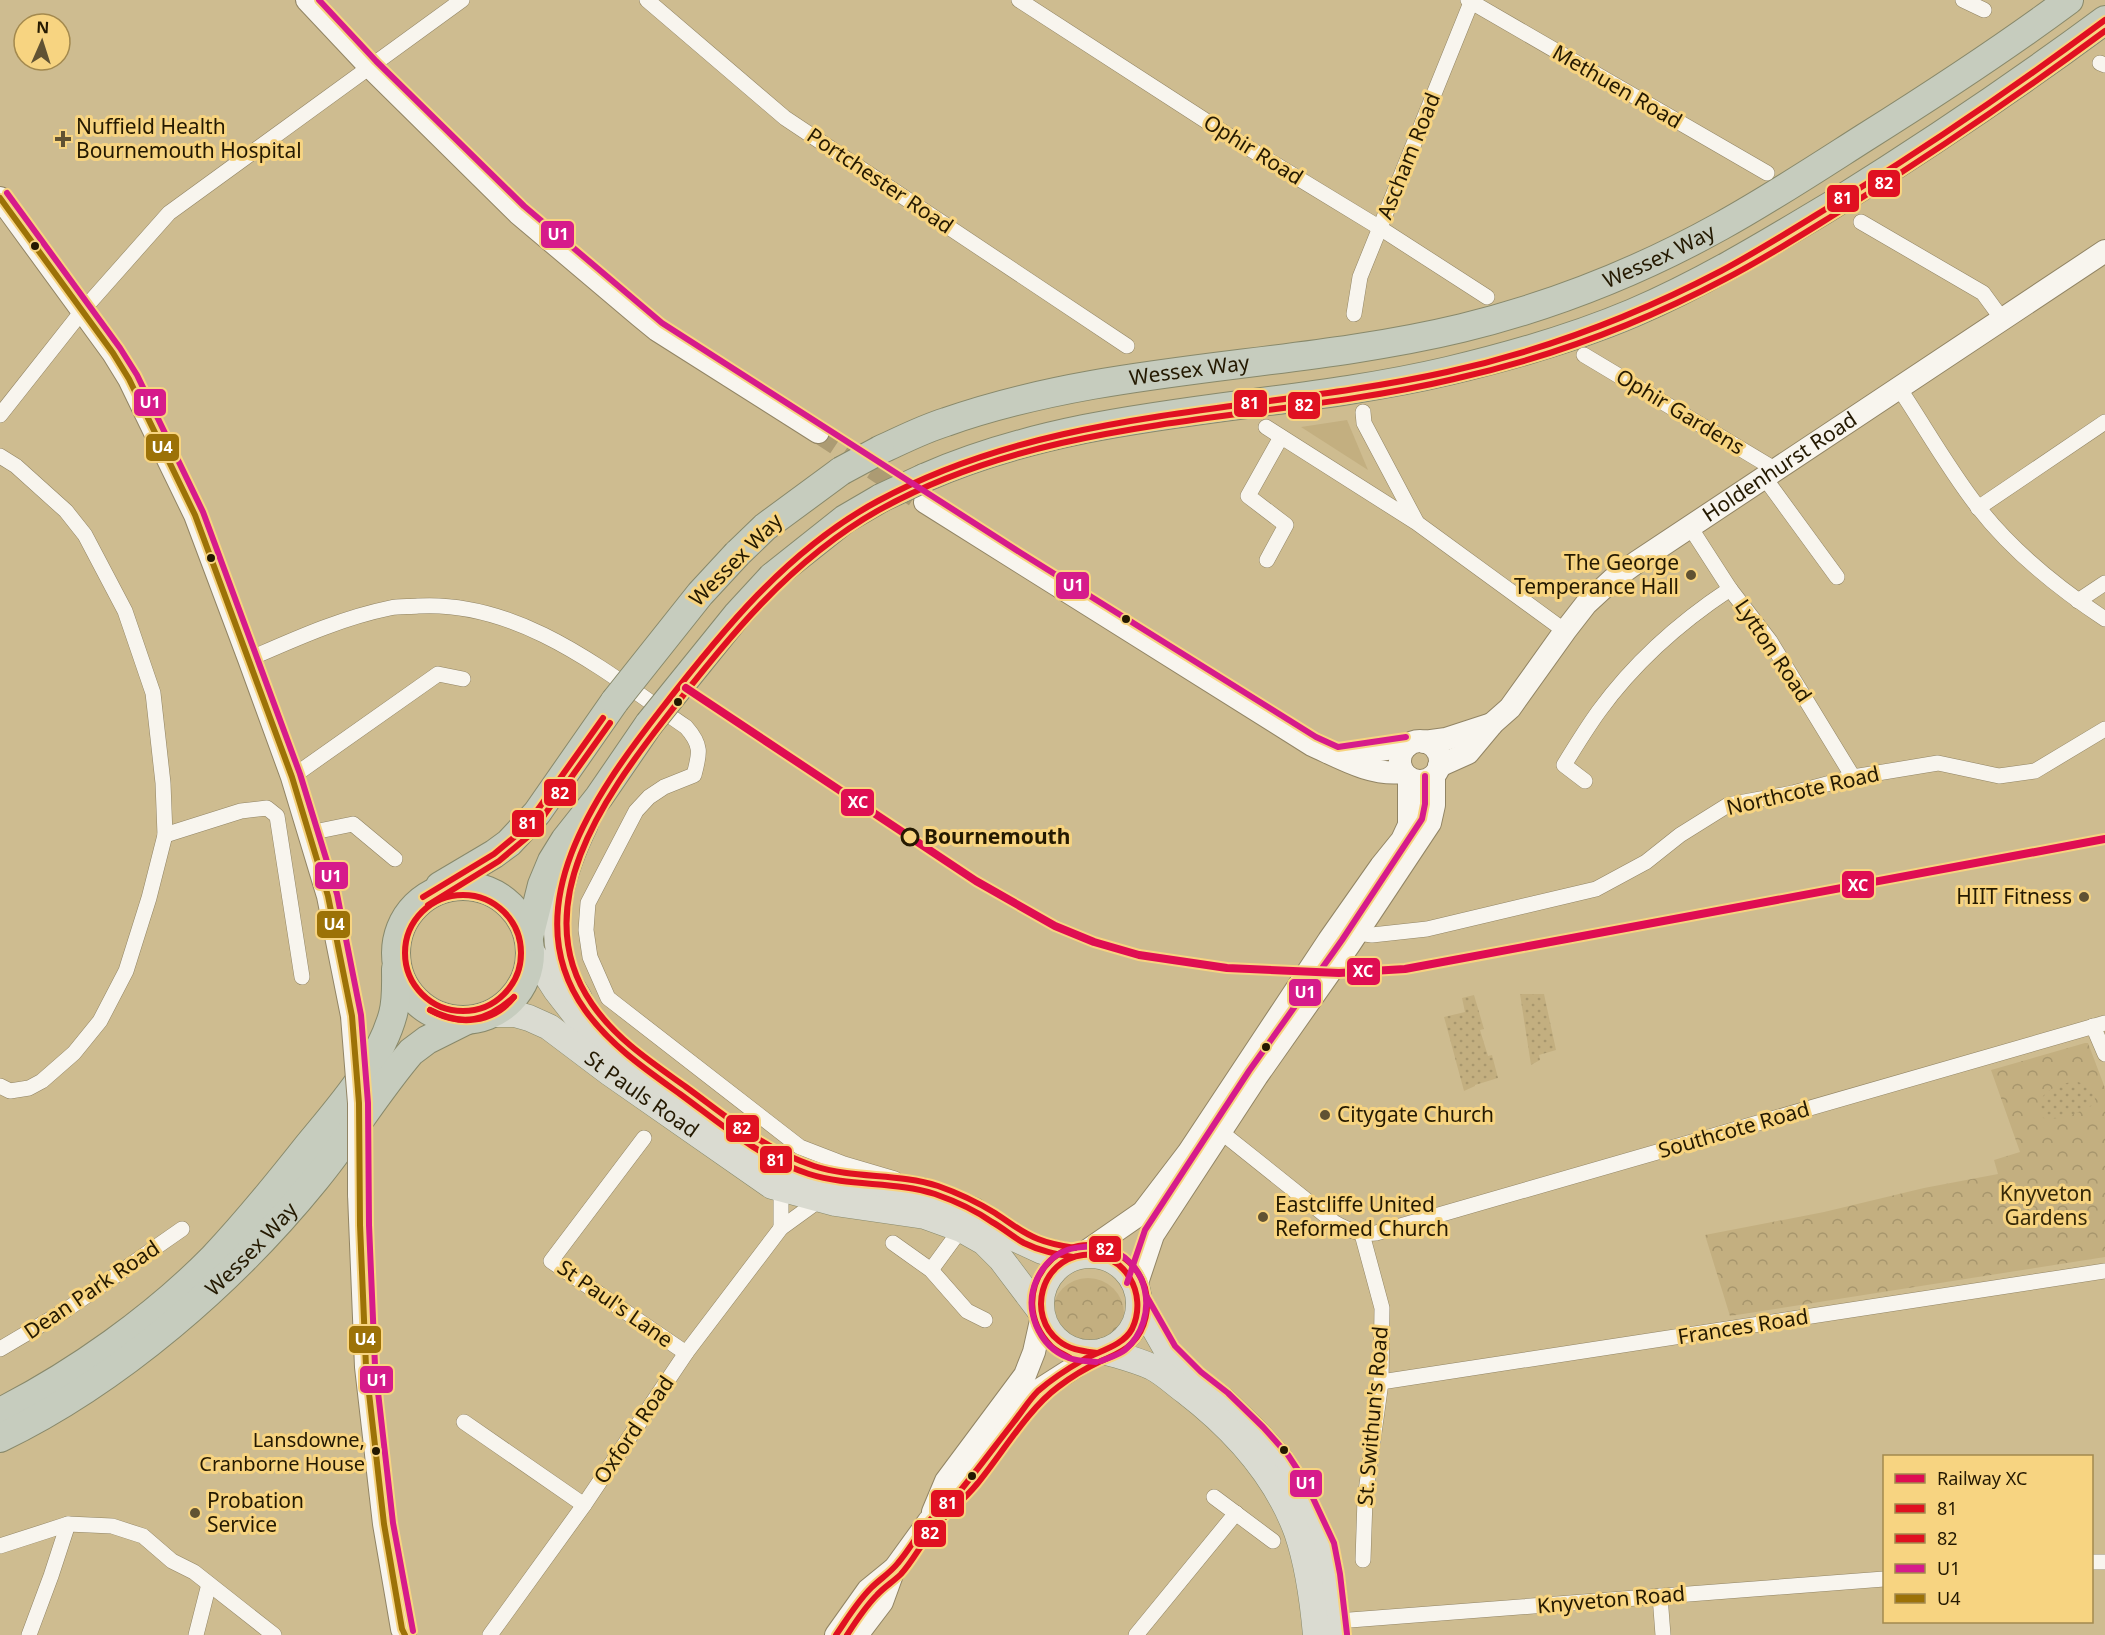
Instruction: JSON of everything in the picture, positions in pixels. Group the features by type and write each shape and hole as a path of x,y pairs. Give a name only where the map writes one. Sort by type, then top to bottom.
{"highway":[{"name":"Wessex Way","path":"423,897 494,854 524,829 615,701 700,594 765,527 841,471 880,450 942,423 1025,398 1414,338 1509,315 1603,282 1683,245 1758,204 1927,98 2069,0"},
{"name":"Wessex Way","path":"530,944 542,885 552,861 649,724 730,623 772,577 845,519 881,498 924,490 975,457 1036,439 1160,415 1393,383 1507,356 1603,325 1720,271 1776,239 1998,98 2105,20"},
{"path":"465,885 487,889 506,900 520,917 530,944 529,970 522,988 510,1003 494,1014 465,1021 448,1018 432,1011 417,1001 405,987 396,969 394,949 399,929 409,911 423,897 454,886 465,885"},
{"name":"Wessex Way","path":"0,1412 80,1365 124,1334 182,1287 247,1221 336,1111 370,1063 387,1033 393,1012 396,969"},
{"name":"Wessex Way","path":"0,1438 59,1405 102,1376 143,1346 226,1277 253,1251 315,1180 411,1052 427,1040 465,1021"}],"main road":[{"path":"599,797 566,870 556,924 564,972 590,1017 622,1052"},
{"name":"St Pauls Road","path":"530,944 556,990 584,1026 752,1147 792,1168 818,1176 845,1182 923,1191 973,1210 1016,1239 1042,1251 1077,1256"},
{"name":"St Pauls Road","path":"494,1014 515,1014 549,1027 610,1073 772,1186 834,1203 925,1216 961,1229 984,1242 1001,1259 1041,1314"},
{"path":"1316,1635 1308,1579 1297,1533 1277,1490 1244,1444 1227,1427 1154,1368 1100,1352 1081,1353 1055,1340 1045,1326 1040,1302 1043,1288 1050,1275 1060,1264 1077,1256 1102,1256 1116,1262 1127,1272 1168,1352 1195,1379 1222,1399 1257,1432 1281,1460 1297,1486 1324,1545 1331,1575 1338,1628"},
{"path":"1100,1352 1119,1344 1130,1332 1137,1317 1138,1293"}],"street":[{"path":"306,0 370,67 518,213 657,330 818,432"},
{"path":"0,415 84,310 169,213 462,0"},
{"name":"Portchester Road","path":"647,0 785,118 1126,346"},
{"name":"Ophir Road","path":"1019,0 1237,141 1380,228 1487,297"},
{"path":"1963,0 1984,10"},
{"name":"Ascham Road","path":"1354,315 1360,277 1470,1"},
{"name":"Methuen Road","path":"1470,1 1767,173"},
{"path":"0,198 84,310 129,379 195,515 292,777 328,896 352,1016 359,1103 359,1194 366,1367 384,1524 402,1633"},
{"path":"1861,222 1983,293 2002,319"},
{"name":"Holdenhurst Road","path":"924,490 1242,702 1312,745 1356,765 1389,774 1406,775 1422,781 1468,753 1493,723 1510,708 1587,604 1612,580 1637,561 2105,251"},
{"name":"Ophir Gardens","path":"1584,355 1770,474"},
{"path":"1899,388 1978,508 2033,567 2105,619"},
{"path":"1363,412 1364,423 1417,523"},
{"path":"1978,508 2105,422"},
{"path":"1266,427 1417,523 1565,631"},
{"path":"1267,560 1286,525 1248,496 1281,437"},
{"path":"0,456 33,480 66,511 85,535 124,611 153,693 163,783 165,835 149,898 126,971 100,1021 74,1053 42,1081 28,1088 10,1091 0,1086"},
{"path":"1770,474 1837,577"},
{"name":"Lytton Road","path":"1690,527 1730,589 1770,641 1853,777"},
{"path":"2078,601 2105,583"},
{"path":"1585,781 1564,765 1600,710 1648,654 1700,608 1730,589"},
{"path":"249,658 348,619 393,607 441,605 478,610 518,623 585,658 686,727 696,738 699,754 694,775 664,787 649,797 636,811 588,903 586,930 590,957 608,998 800,1147 843,1164 885,1175 923,1191"},
{"path":"292,777 438,674 463,679"},
{"name":"Holdenhurst Road","path":"1337,756 1446,739 1493,723"},
{"name":"Northcote Road","path":"1360,938 1427,929 1596,890 1646,862 1680,835 1728,805 1793,793 1853,777 1938,763 1999,776 2035,771 2105,729"},
{"path":"1077,1256 1143,1212 1188,1153 1329,940 1402,840 1409,825 1406,775 1400,761 1403,750 1416,744 1435,748 1438,754 1434,805 1430,823 1360,938 1257,1076 1153,1235 1138,1293"},
{"path":"165,835 241,811 267,808 277,816 302,976"},
{"path":"309,833 353,824 394,859"},
{"path":"2099,1025 2105,1054"},
{"name":"Southcote Road","path":"1362,1234 1376,1233 2099,1025"},
{"path":"1221,1132 1335,1223 1362,1234"},
{"name":"St Paul's Lane","path":"644,1138 551,1261 686,1353"},
{"path":"781,1189 781,1228"},
{"name":"Oxford Road","path":"490,1635 584,1504 686,1353 781,1228 820,1200"},
{"name":"Dean Park Road","path":"0,1349 66,1310 182,1229"},
{"path":"931,1270 961,1229"},
{"name":"St. Swithun's Road","path":"1362,1234 1382,1308 1381,1382 1365,1499 1363,1560"},
{"path":"893,1244 931,1270 967,1311 985,1320"},
{"name":"Frances Road","path":"1381,1382 2105,1271"},
{"path":"929,1521 946,1481 1025,1375 1034,1352 1041,1314"},
{"path":"836,1635 868,1590 895,1568 929,1521 961,1490 1040,1390 1100,1352"},
{"path":"464,1422 584,1504"},
{"path":"1214,1497 1272,1541"},
{"path":"1136,1635 1236,1513"},
{"path":"29,1635 68,1524"},
{"path":"0,1546 68,1524 111,1526 143,1536 172,1561 194,1572 274,1635"},
{"path":"857,1635 882,1602 895,1568"},
{"name":"Knyveton Road","path":"1338,1628 1660,1596 1883,1579"},
{"path":"196,1635 209,1584"},
{"path":"1660,1596 1663,1635"}],"green space":[{"path":"1347,420 1368,470 1301,427"},
{"path":"1520,994 1544,994 1556,1050 1539,1055 1540,1060 1531,1065"},
{"path":"1474,995 1484,1029 1480,1030 1488,1056 1492,1055 1498,1078 1464,1091 1444,1017 1465,1012 1462,998"},
{"name":"Knyveton Gardens","path":"2088,1043 2105,1088 2105,1257 1730,1316 1705,1235 1998,1174 1994,1160 2020,1152 1991,1070"},
{"path":"2076,1081 2092,1088 2095,1099 2093,1105 2062,1117 2043,1118 2040,1103 2043,1097 2054,1088"},
{"path":"1088,1278 1102,1281 1114,1288 1121,1300 1124,1314 1121,1328 1114,1340 1102,1347 1088,1350 1074,1347 1062,1340 1055,1328 1052,1314 1055,1300 1062,1288 1074,1281"}],"tunnel":[{"path":"818,432 915,496"}],"rail line":[{"name":"XC","path":"686,688 976,881 1055,926 1094,942 1139,955 1227,968 1339,973 1405,969 2105,839"}],"transit line":[{"name":"U1","path":"319,0 376,61 524,206 662,323 1021,553 1316,737 1338,747 1406,737"},
{"name":"81","path":"1073,1257 1030,1246 972,1210 935,1194 904,1187 825,1178 809,1174 774,1159 757,1150 641,1066 605,1034 585,1010 565,972 557,932 560,893 571,854 589,815 611,779 635,744 707,652 758,595 814,543 878,501 945,470 1014,447 1085,430 1157,417 1375,386 1447,372 1553,343 1655,303 1738,262 1852,193 1980,109 2105,20"},
{"name":"82","path":"1075,1248 1052,1244 1032,1237 981,1205 938,1186 907,1179 829,1170 779,1151 747,1131 647,1059 623,1039 601,1017 592,1004 573,967 567,930 570,892 580,855 597,818 618,783 687,690 735,632 788,578 847,530 879,510 946,478 1016,455 1088,437 1382,394 1489,371 1559,350 1660,311 1742,270 1855,202 1982,119 2105,31"},
{"name":"U1","path":"7,193 120,348 137,375 203,512 300,774 337,894 361,1015 368,1103 369,1225 375,1366 393,1523 413,1631"},
{"name":"U4","path":"0,198 113,353 129,379 195,515 292,777 328,896 352,1016 359,1103 360,1225 366,1367 384,1524 402,1629 405,1635"},
{"name":"81","path":"423,897 494,854 524,829 603,718"},
{"name":"82","path":"428,905 499,861 530,835 610,723"},
{"name":"U1","path":"1127,1283 1145,1230 1249,1071 1342,940 1422,819 1425,804 1425,776"},
{"name":"82","path":"463,895 485,900 504,912 516,931 521,953 516,975 504,994 485,1006 463,1011 441,1006 422,994 410,975 405,953 410,931 422,912 441,900 463,895"},
{"name":"81","path":"430,1010 453,1019 474,1019 494,1012 514,997"},
{"name":"81","path":"430,1010 452,1019 475,1020 496,1013 514,997"},
{"name":"82","path":"847,1635 869,1604 901,1574 943,1518 977,1484 1036,1407 1068,1380 1129,1346 1141,1331 1147,1310 1143,1283 1136,1270 1125,1259 1099,1246 1078,1246 1060,1253 1045,1266 1035,1284 1032,1304 1037,1326 1051,1346 1070,1358"},
{"name":"U1","path":"1096,1362 1072,1359 1058,1352 1042,1336 1033,1314 1033,1291 1041,1272 1056,1256 1075,1248 1099,1246 1118,1253 1140,1276 1145,1290 1146,1306 1143,1322 1136,1337 1123,1352 1101,1361"},
{"name":"81","path":"836,1635 866,1593 895,1567 930,1520 960,1491 1038,1391 1077,1363 1117,1344 1132,1329 1137,1302 1135,1289 1129,1277 1121,1267 1110,1260 1098,1255 1083,1255 1069,1259 1057,1267 1048,1278 1041,1304 1043,1317 1049,1330 1059,1341 1077,1350 1097,1353"},
{"name":"U1","path":"1147,1297 1175,1346 1263,1427 1288,1455 1305,1481 1334,1543 1347,1634"}],"place":[{"name":"Nuffield Health Bournemouth Hospital","path":"63,139"},
{"name":"The George Temperance Hall","path":"1691,575"},
{"name":"Bournemouth","path":"910,837"},
{"name":"HIIT Fitness","path":"2084,897"},
{"name":"Citygate Church","path":"1325,1115"},
{"name":"Eastcliffe United Reformed Church","path":"1263,1217"},
{"name":"Lansdowne, Cranborne House","path":"376,1451"},
{"name":"Probation Service","path":"195,1513"}]}
